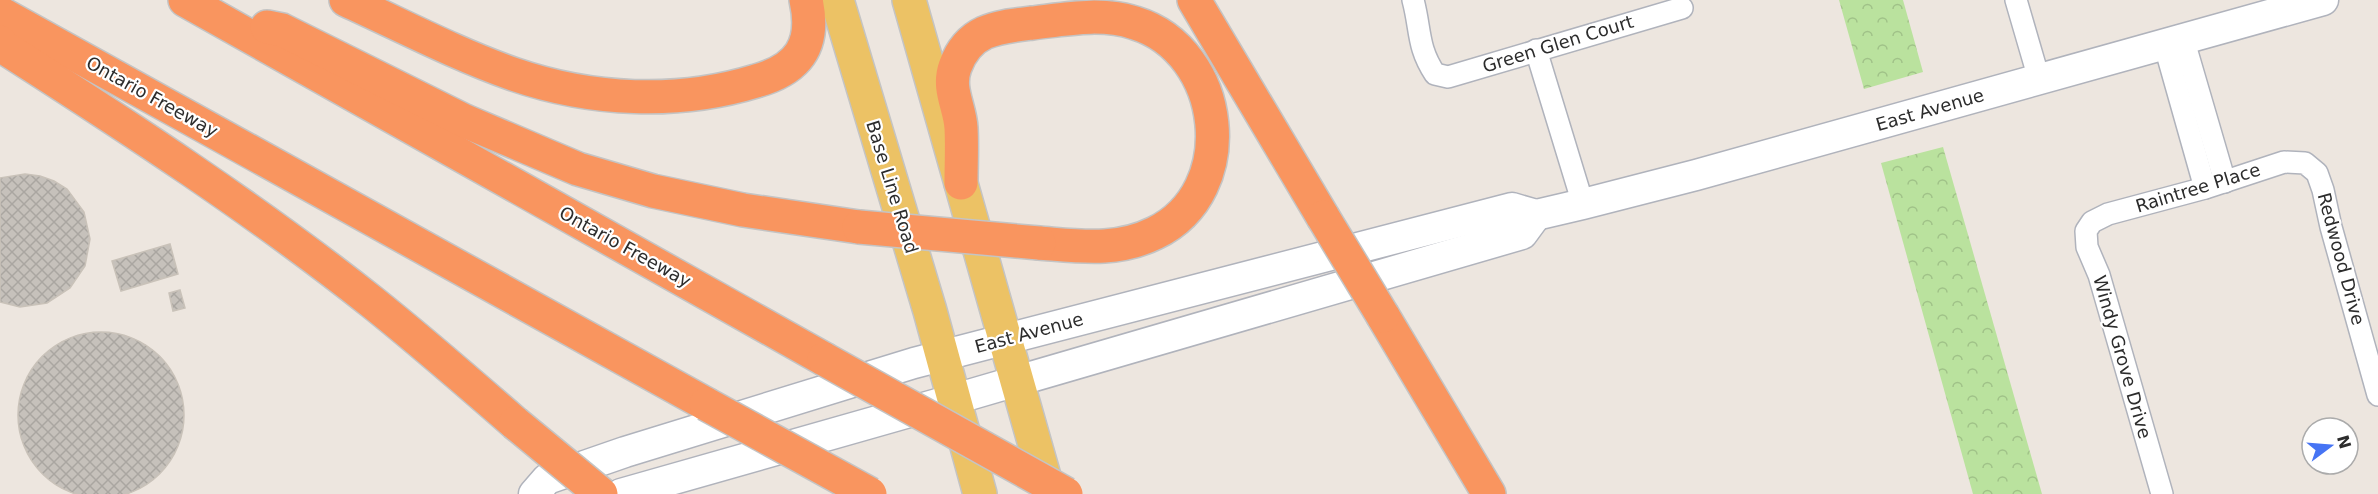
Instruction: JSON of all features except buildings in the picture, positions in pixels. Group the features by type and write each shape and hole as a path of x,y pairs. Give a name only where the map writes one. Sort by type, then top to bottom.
{"highway":[{"name":"Ontario Freeway","path":"184,0 1066,494"},
{"path":"346,0 513,74 578,91 647,97 699,93 735,87 770,77 792,66 808,39 809,18 806,0"},
{"path":"1194,0 1490,494"},
{"name":"Ontario Freeway","path":"0,13 870,494"},
{"path":"220,20 282,30 465,121 578,169 664,194 754,212 859,227 1106,248 1133,242 1156,233 1189,207 1200,190 1213,153 1213,124 1205,89 1188,60 1172,44 1153,30 1137,23 1102,17 1076,18 1002,26 982,33 963,52 953,75 952,92 961,126 961,183"},
{"path":"0,42 5,48 128,126 273,228 372,302 601,494"}],"main road":[{"name":"Base Line Road","path":"837,0 949,376 980,494"},
{"path":"909,0 1049,494"},
{"name":"East Avenue","path":"534,494 547,479 614,456 949,376 1512,208 1536,215 1583,204 2323,0"},
{"name":"East Avenue","path":"634,490 949,376 1011,358 1521,234 1536,215"}],"street":[{"name":"Green Glen Court","path":"1413,0 1420,26 1422,50 1435,74 1448,77 1682,8"},
{"path":"2016,0 2039,79"},
{"path":"2174,41 2225,182"},
{"path":"2174,41 2205,188"},
{"path":"1536,50 1583,204"},
{"name":"Raintree Place","path":"2092,222 2108,214 2205,188 2284,162 2305,163"},
{"name":"Redwood Drive","path":"2305,163 2317,173 2324,190 2331,227 2378,395"},
{"name":"Windy Grove Drive","path":"2092,222 2086,231 2087,247 2099,275 2162,494"}],"green space":[{"path":"1839,0 1903,0 1923,72 1864,89"},
{"path":"1943,147 2042,494 1973,494 1881,163"}]}
